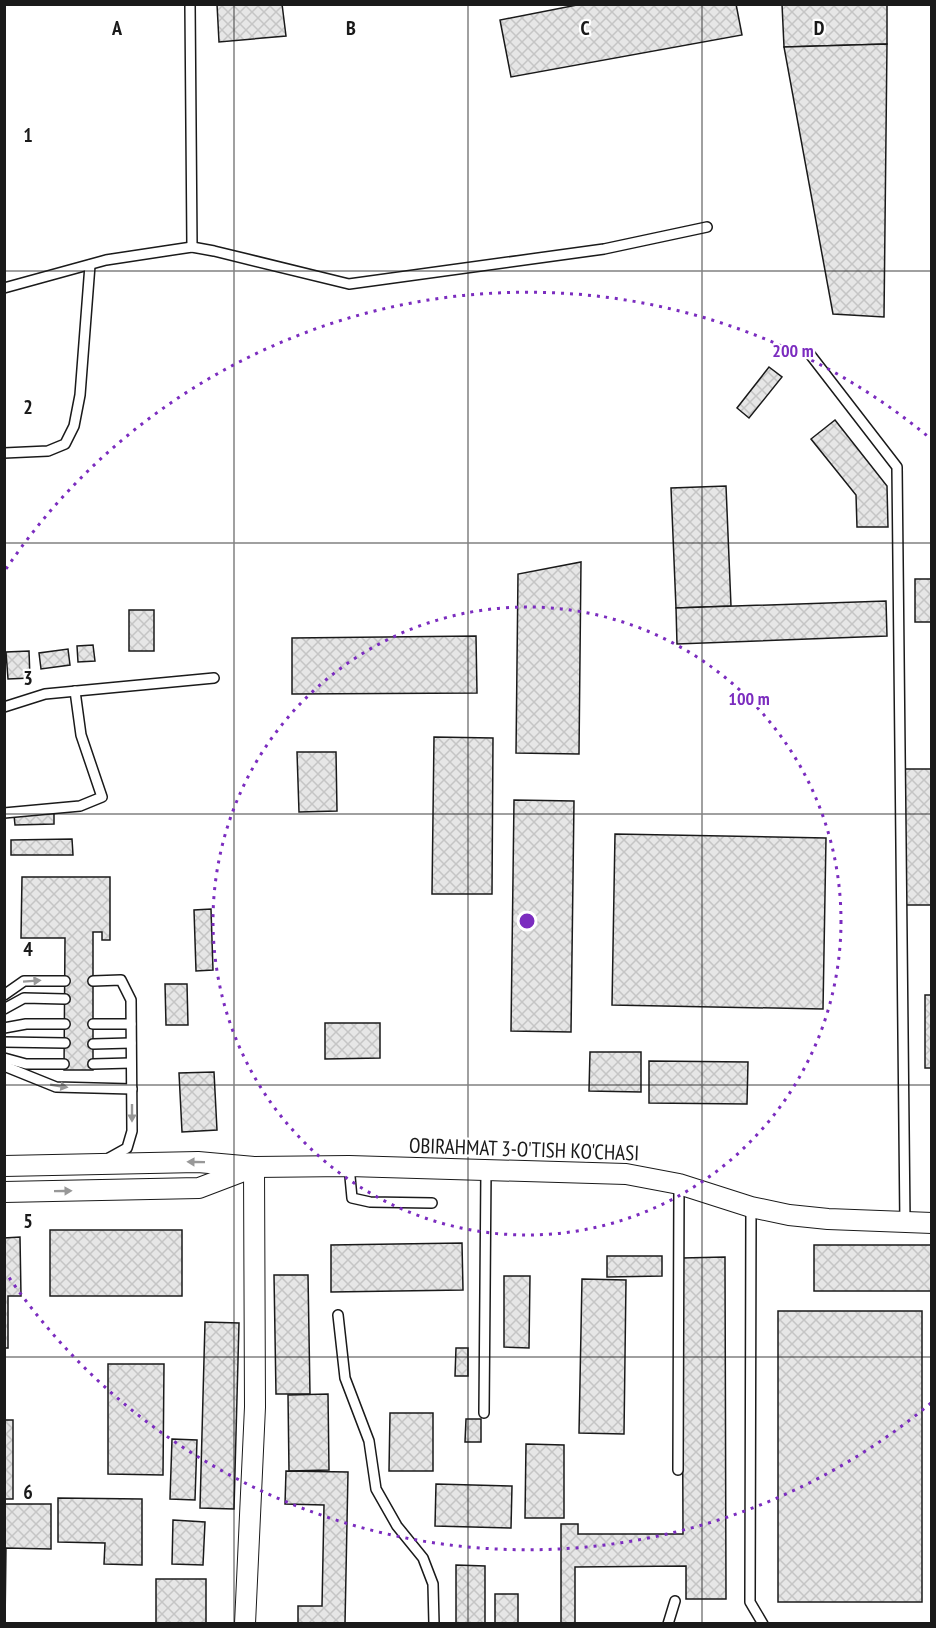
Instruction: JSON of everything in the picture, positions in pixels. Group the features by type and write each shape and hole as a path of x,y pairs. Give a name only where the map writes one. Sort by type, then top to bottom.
{"street":[{"name":"OBIRAHMAT 3-O'TISH KO'CHASI","path":"4,1166 198,1162 254,1167 349,1166 626,1174 679,1184 751,1207 828,1219 932,1223"},
{"name":"OBIRAHMAT 3-O'TISH KO'CHASI","path":"4,1192 199,1188 254,1167"},
{"path":"245,1623 255,1407 254,1167"}],"lane":[{"path":"190,4 192,247"},
{"path":"4,288 106,260 192,247 349,284 604,249 707,227"},
{"path":"4,453 48,451 64,444 74,426 80,395 90,265"},
{"path":"809,353 897,467 904,1222"},
{"path":"4,707 45,694 214,678"},
{"path":"4,813 80,806 102,797 81,735 75,691"},
{"path":"92,1163 114,1156 127,1148 132,1131 130,999 122,980 93,981"},
{"path":"4,995 24,981 65,981"},
{"path":"4,1009 24,998 65,999"},
{"path":"4,1028 26,1024 64,1024"},
{"path":"93,1024 131,1024"},
{"path":"4,1042 64,1043"},
{"path":"93,1044 131,1043"},
{"path":"4,1058 26,1064 64,1064"},
{"path":"93,1064 131,1063"},
{"path":"4,1066 57,1087 132,1089"},
{"path":"349,1166 351,1198 370,1202 432,1203"},
{"path":"484,1413 486,1170"},
{"path":"678,1470 679,1184"},
{"path":"751,1207 750,1602 763,1623"},
{"path":"338,1315 345,1378 369,1441 376,1489 397,1526 423,1558 433,1584 434,1623"},
{"path":"668,1623 675,1601"}],"building":[{"path":"217,4 282,4 286,36 219,42"},
{"path":"582,4 736,4 742,35 511,77 500,20"},
{"path":"782,4 887,4 887,44 784,47"},
{"path":"887,44 884,317 833,314 784,47"},
{"path":"769,367 782,377 749,418 737,408"},
{"path":"835,420 887,486 888,527 857,527 856,495 811,439"},
{"path":"726,486 731,606 676,608 671,488"},
{"path":"581,562 579,754 516,753 518,574"},
{"path":"915,579 932,579 932,622 915,622"},
{"path":"886,601 887,636 677,644 676,608"},
{"path":"129,610 154,610 154,651 129,651"},
{"path":"476,636 477,693 292,694 292,638"},
{"path":"93,645 95,661 78,662 77,646"},
{"path":"68,649 70,665 41,669 39,653"},
{"path":"29,651 30,678 8,679 6,652"},
{"path":"434,737 493,738 492,894 432,894"},
{"path":"297,752 336,752 337,811 299,812"},
{"path":"904,769 932,769 932,905 905,905"},
{"path":"514,800 574,801 571,1032 511,1031"},
{"path":"54,813 54,824 15,825 14,815"},
{"path":"615,834 826,838 823,1009 612,1005"},
{"path":"72,839 73,855 11,855 11,840"},
{"path":"22,877 110,877 110,940 102,940 102,932 93,932 93,1070 64,1070 65,938 21,938"},
{"path":"211,909 213,970 196,971 194,910"},
{"path":"165,984 187,984 188,1025 166,1025"},
{"path":"925,995 932,995 932,1068 925,1068"},
{"path":"325,1023 380,1023 380,1058 325,1059"},
{"path":"590,1052 641,1052 641,1092 589,1091"},
{"path":"649,1061 748,1062 747,1104 649,1103"},
{"path":"214,1072 217,1130 182,1132 179,1073"},
{"path":"50,1230 182,1230 182,1296 50,1296"},
{"path":"20,1237 21,1296 8,1296 8,1348 4,1348 4,1238"},
{"path":"462,1243 463,1290 331,1292 331,1245"},
{"path":"814,1245 932,1245 932,1291 814,1291"},
{"path":"607,1256 662,1256 662,1276 607,1277"},
{"path":"725,1257 726,1599 686,1599 686,1566 575,1567 575,1624 561,1624 561,1524 578,1524 578,1534 683,1534 682,1258"},
{"path":"274,1275 308,1275 310,1394 276,1394"},
{"path":"504,1276 530,1276 529,1348 504,1347"},
{"path":"582,1279 626,1280 624,1434 579,1433"},
{"path":"778,1311 922,1311 922,1602 778,1602"},
{"path":"205,1322 239,1323 234,1509 200,1508"},
{"path":"456,1348 468,1348 468,1376 455,1376"},
{"path":"108,1364 164,1364 163,1475 108,1474"},
{"path":"328,1394 329,1470 289,1471 288,1395"},
{"path":"390,1413 433,1413 433,1471 389,1471"},
{"path":"466,1419 481,1419 481,1442 465,1442"},
{"path":"4,1420 13,1420 13,1499 4,1499"},
{"path":"172,1439 197,1440 195,1500 170,1499"},
{"path":"526,1444 564,1445 564,1518 525,1518"},
{"path":"286,1471 348,1472 345,1624 298,1624 298,1606 322,1606 324,1505 285,1504"},
{"path":"436,1484 512,1486 511,1528 435,1526"},
{"path":"58,1498 142,1499 142,1565 104,1564 105,1543 58,1542"},
{"path":"4,1504 51,1504 51,1549 6,1548 5,1624"},
{"path":"173,1520 205,1522 203,1565 172,1564"},
{"path":"456,1565 485,1566 485,1624 456,1624"},
{"path":"156,1579 206,1579 206,1624 156,1624"},
{"path":"495,1594 518,1594 518,1624 495,1624"}]}
